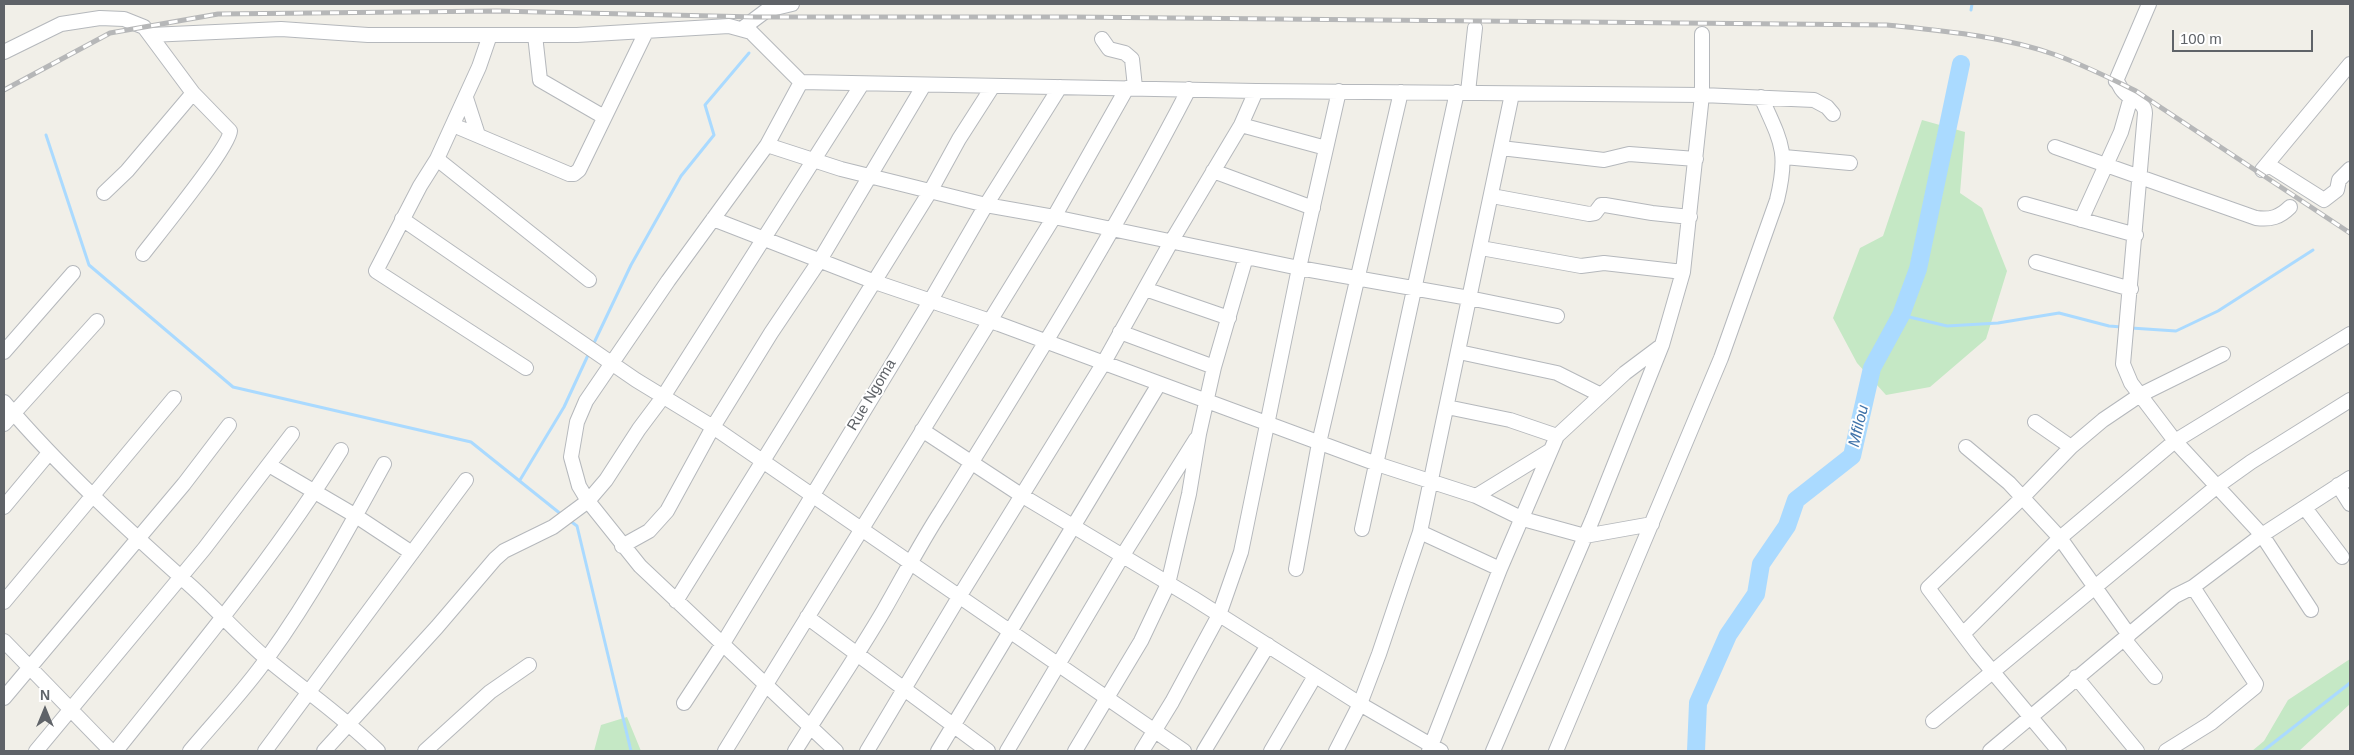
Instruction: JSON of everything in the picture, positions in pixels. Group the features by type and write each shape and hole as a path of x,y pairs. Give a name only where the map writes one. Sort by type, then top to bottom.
{"street":[{"path":"743,28 767,10 792,4"},
{"path":"2149,4 2116,81 2130,97 2145,108 2136,235 2123,364 2131,383 2175,441 2262,535 2311,610"},
{"path":"4,52 61,24 100,18 124,19 144,27 193,93 225,125 231,134 164,228 143,254"},
{"path":"150,35 281,29 368,35 535,35 646,32 729,26 743,28 757,36 782,65 801,82 1131,87 1256,91 1702,95 1814,100 1828,107 1833,114"},
{"path":"1362,529 1413,289 1462,92 1475,28"},
{"path":"453,125 569,174 574,174 579,170 646,32"},
{"path":"1494,751 1585,536 1662,346 1683,272 1702,95 1702,34"},
{"path":"490,35 466,98 437,160 402,219 376,272 526,368"},
{"path":"535,35 540,80 604,117"},
{"path":"725,751 988,320 1054,217 1131,87 1132,59 1125,53 1109,48 1102,39"},
{"path":"2350,64 2264,167 2324,200 2336,190 2338,180 2350,169"},
{"path":"801,82 767,145 586,401 577,422 572,444 573,472 588,501 622,546 676,601 836,751"},
{"path":"324,751 437,627 495,558 504,551 552,527 588,501 606,480 638,429 663,397 862,84"},
{"path":"622,546 649,531 667,511 713,427 771,333 820,260 869,176 902,125 924,85"},
{"path":"676,601 875,282 993,86"},
{"name":"Rue Ngoma","path":"684,703 722,645 931,300 986,205 1060,87"},
{"path":"795,751 941,510 972,464 1113,229 1189,89"},
{"path":"867,751 906,690 958,597 1103,364 1171,242 1241,125 1256,91"},
{"path":"1142,751 1219,615 1241,552 1299,268 1339,91"},
{"path":"1296,569 1320,442 1401,92"},
{"path":"104,193 127,171 193,93"},
{"path":"1336,751 1360,704 1420,532 1512,94"},
{"path":"2081,220 2121,132 2130,97"},
{"path":"466,98 478,135"},
{"path":"1556,751 1721,358 1777,200 1783,176 1784,157 1778,137 1761,98"},
{"path":"1241,125 1326,148"},
{"path":"767,145 813,161 986,205 1054,217 1299,268 1470,298 1557,316"},
{"path":"2054,146 2256,218 2267,220 2282,216 2290,207"},
{"path":"1501,148 1604,160 1629,154 1696,159"},
{"path":"1784,157 1850,163"},
{"path":"437,160 590,280"},
{"path":"1213,171 1313,208"},
{"path":"1492,196 1589,214 1595,213 1601,205 1605,205 1652,214 1690,217"},
{"path":"2025,204 2136,235"},
{"path":"402,219 663,397 713,427 1184,751"},
{"path":"713,219 875,282 988,320 1377,464 1476,496 1523,519 1585,536 1652,524"},
{"path":"1481,248 1581,266 1604,263 1683,272"},
{"path":"1075,751 1095,721 1107,697 1141,641 1168,584 1189,494 1199,434 1214,367 1246,257"},
{"path":"2036,262 2131,289"},
{"path":"4,352 73,273"},
{"path":"1145,289 1229,318"},
{"path":"4,424 97,321 93,331"},
{"path":"1120,332 1214,367"},
{"path":"1963,634 2060,538 2175,441 2350,334"},
{"path":"922,430 1021,495 1219,615 1433,750 1500,569 1557,436 1625,373 1662,346"},
{"path":"1458,352 1557,373 1601,396"},
{"path":"2059,751 1993,672 1928,588 2023,497 2071,447 2103,420 2140,396 2223,354"},
{"path":"938,751 1159,384"},
{"path":"4,602 174,398"},
{"path":"1933,721 2216,487 2251,462 2350,400"},
{"path":"4,402 49,453 138,540 223,616 267,659 348,723 378,751"},
{"path":"1447,406 1510,420 1557,436"},
{"path":"2035,422 2071,447"},
{"path":"4,698 138,540 229,425"},
{"path":"36,751 72,710 180,577 270,465 292,434"},
{"path":"1007,751 1123,556 1199,434"},
{"path":"1966,447 2023,497 2060,538 2095,586 2155,677"},
{"path":"116,751 223,616 315,492 341,450"},
{"path":"1476,496 1551,450"},
{"path":"4,507 49,453"},
{"path":"190,751 267,659 307,600 384,464"},
{"path":"270,465 356,516 412,553"},
{"path":"265,751 466,480"},
{"path":"1990,751 2175,596 2193,587 2262,535 2344,482 2350,504"},
{"path":"2305,508 2342,558"},
{"path":"1420,532 1500,569"},
{"path":"2166,751 2211,723 2255,687 2256,684 2193,587"},
{"path":"807,617 988,751"},
{"path":"4,641 111,751"},
{"path":"1204,751 1268,646"},
{"path":"425,751 490,692 529,665"},
{"path":"1271,751 1315,676"},
{"path":"2076,677 2137,751"}],"green space":[{"path":"1922,120 1965,132 1960,193 1982,208 2007,271 1986,339 1930,387 1886,395 1857,363 1833,318 1860,248 1883,236"},
{"path":"2350,659 2350,704 2299,751 2252,751 2264,741 2288,700"},
{"path":"627,717 641,751 594,751 601,725"}],"waterway":[{"name":"Mfilou","path":"1971,10 1972,4"},
{"path":"593,345 631,265 681,176 714,135 705,105 749,53"},
{"name":"Mfilou","path":"1696,751 1698,703 1728,635 1756,594 1761,564 1787,526 1796,500 1852,456 1872,368 1901,315 1918,269 1961,64"},
{"path":"46,135 89,265 233,387 471,442 562,515"},
{"path":"2131,328 2176,331 2218,311 2313,250"},
{"path":"1901,315 1947,326 1998,323 2059,313 2109,326 2122,327"},
{"path":"520,480 564,407 589,353"},
{"path":"569,520 577,526 631,751"},
{"path":"2263,751 2350,683"}],"railway":[{"path":"4,90 110,33 218,14 497,11 756,17 1073,17 1887,25 1973,35 2015,43 2056,55 2086,67 2136,91 2350,233"}]}
